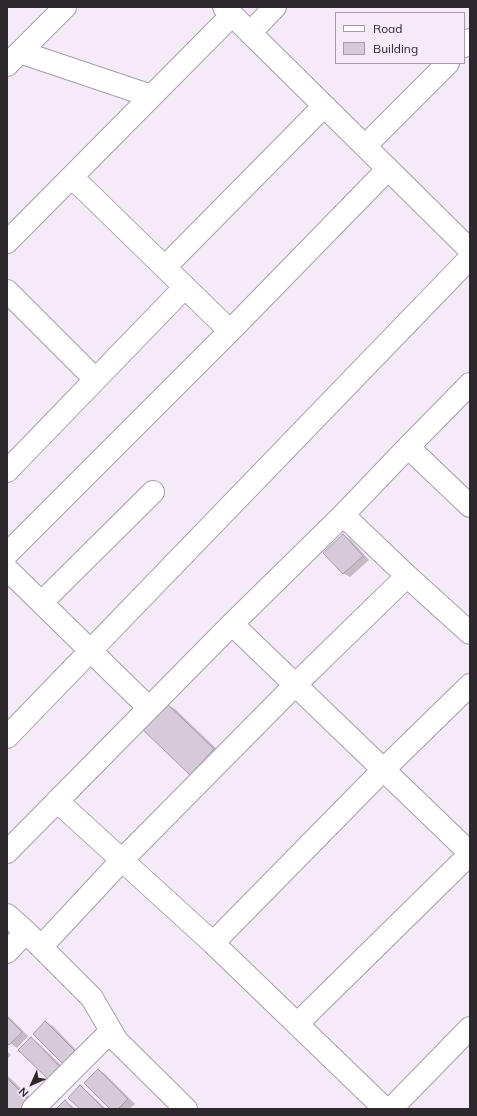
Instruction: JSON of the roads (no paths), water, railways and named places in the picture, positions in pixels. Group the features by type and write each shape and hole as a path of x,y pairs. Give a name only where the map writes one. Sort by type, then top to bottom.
{"street":[{"path":"65,7 14,59 151,96"},
{"path":"250,33 275,7"},
{"path":"7,242 151,96 228,11 470,250"},
{"path":"365,146 447,64"},
{"path":"165,268 324,106"},
{"path":"7,554 230,331 388,169"},
{"path":"72,177 230,331"},
{"path":"7,737 470,258"},
{"path":"7,470 185,287"},
{"path":"7,291 95,378"},
{"path":"7,852 232,624 343,515 408,447 466,395"},
{"path":"408,447 470,506"},
{"path":"42,602 153,492"},
{"path":"343,515 470,633"},
{"path":"7,569 149,708"},
{"path":"41,947 122,860 295,685 407,576"},
{"path":"232,624 470,853 297,1024"},
{"path":"213,943 383,770 470,685"},
{"path":"57,801 213,943 386,1109"},
{"path":"7,915 92,998 116,1041 186,1109"},
{"path":"7,952 26,932"},
{"path":"391,1109 470,1028"},
{"path":"33,1109 111,1031"}]}
